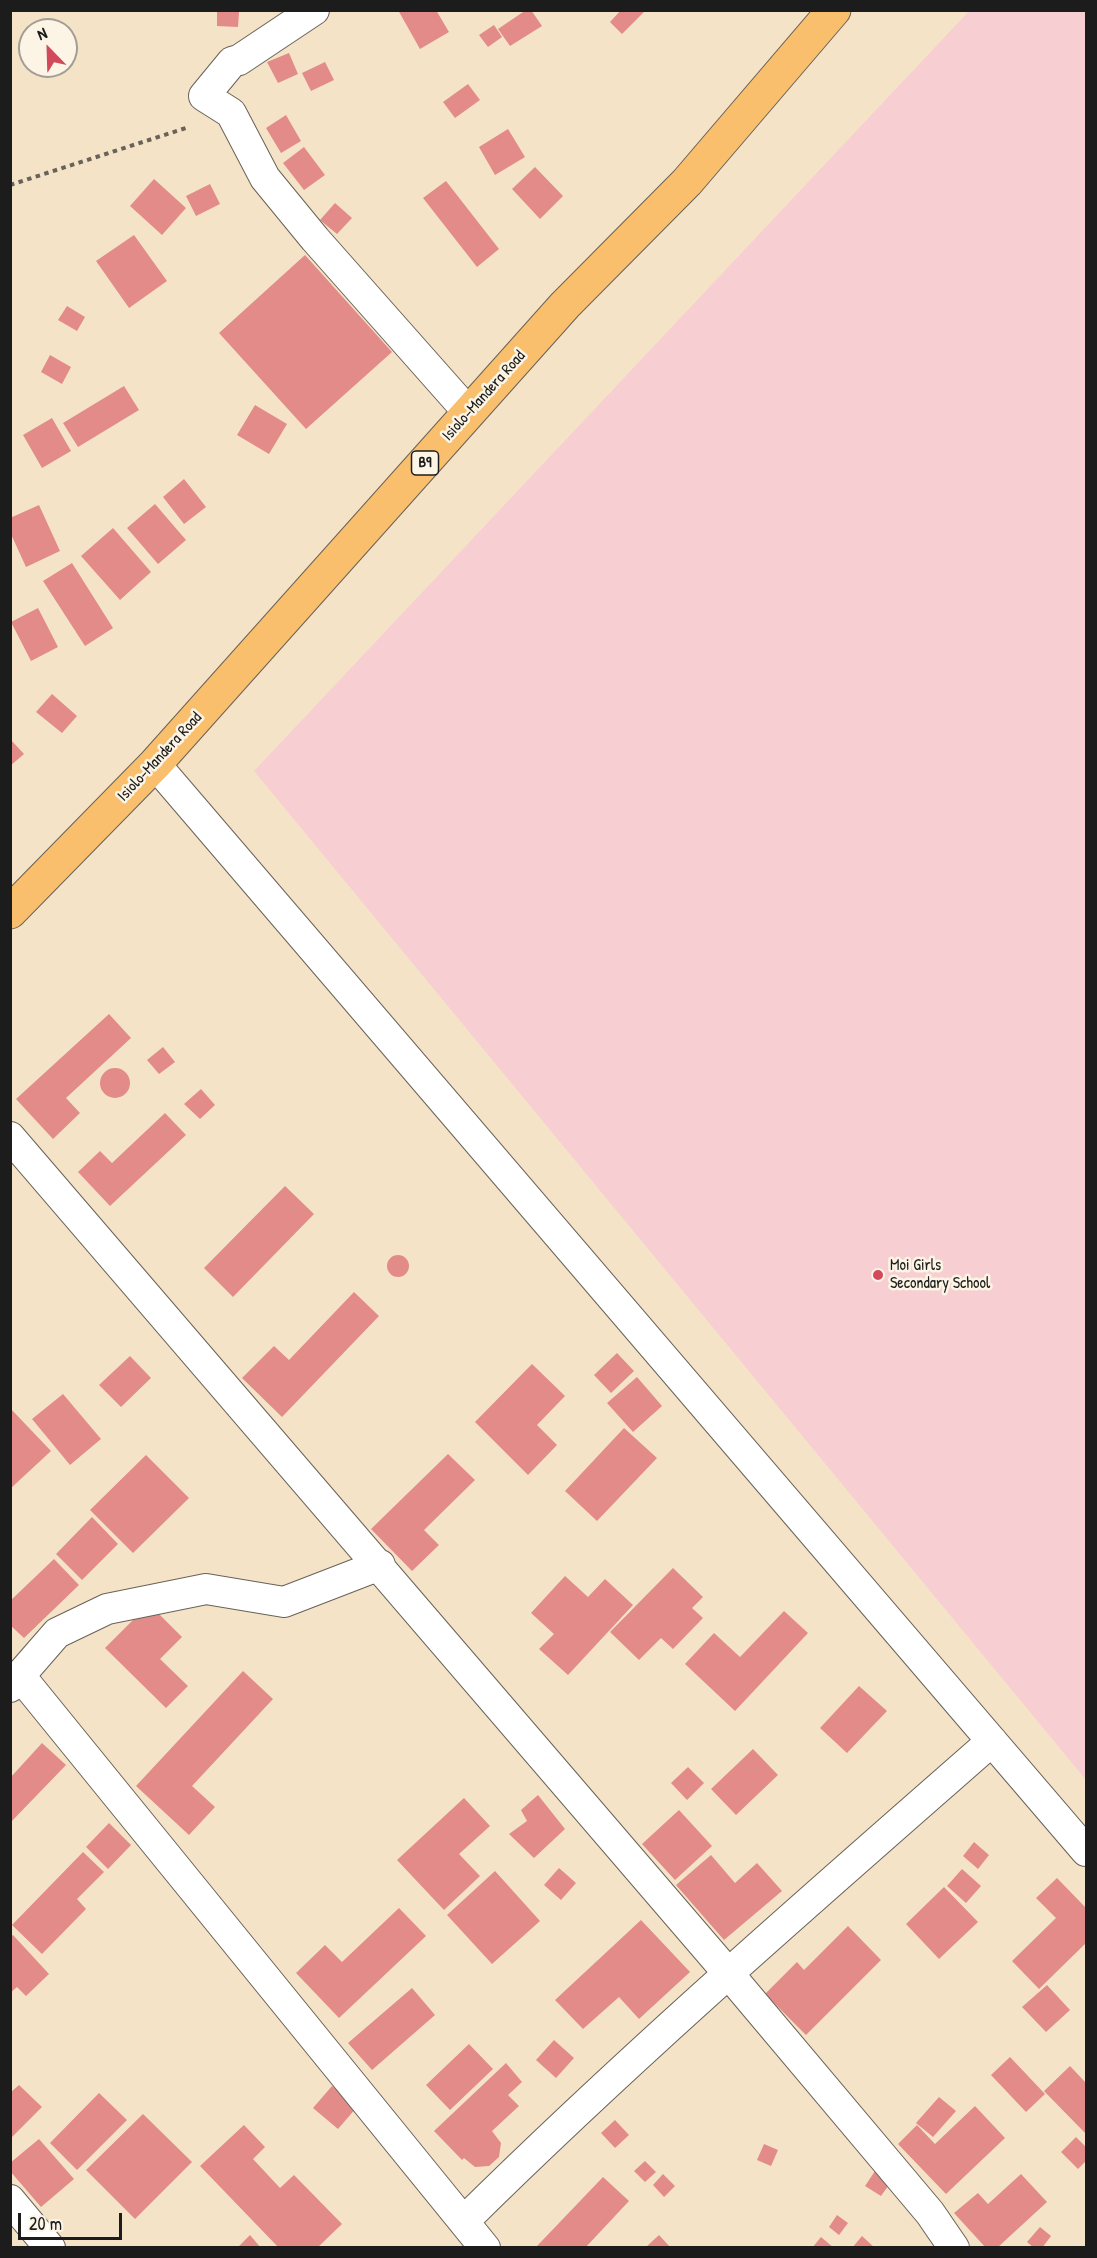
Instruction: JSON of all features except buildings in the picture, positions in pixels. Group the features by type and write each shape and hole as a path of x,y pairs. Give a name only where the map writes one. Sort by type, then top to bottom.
{"highway":[{"name":"Isiolo-Mandera Road","path":"10,912 155,764 565,304 687,182 834,10"}],"street":[{"path":"314,10 239,60 232,62 204,96 231,113 265,178 469,413"},
{"path":"155,764 1086,1851"},
{"path":"10,1137 380,1565 728,1973 930,2213 954,2247"},
{"path":"380,1565 284,1602 206,1589 106,1609 57,1633 16,1682 471,2237 516,2170 728,1973 992,1741"},
{"path":"10,2200 50,2247"}],"path":[{"path":"10,185 231,113"}],"shaded area":[{"name":"Moi Girls Secondary School","path":"970,10 1086,11 1086,1780 254,771"}],"place":[{"name":"Moi Girls Secondary School","path":"878,1275"}]}
